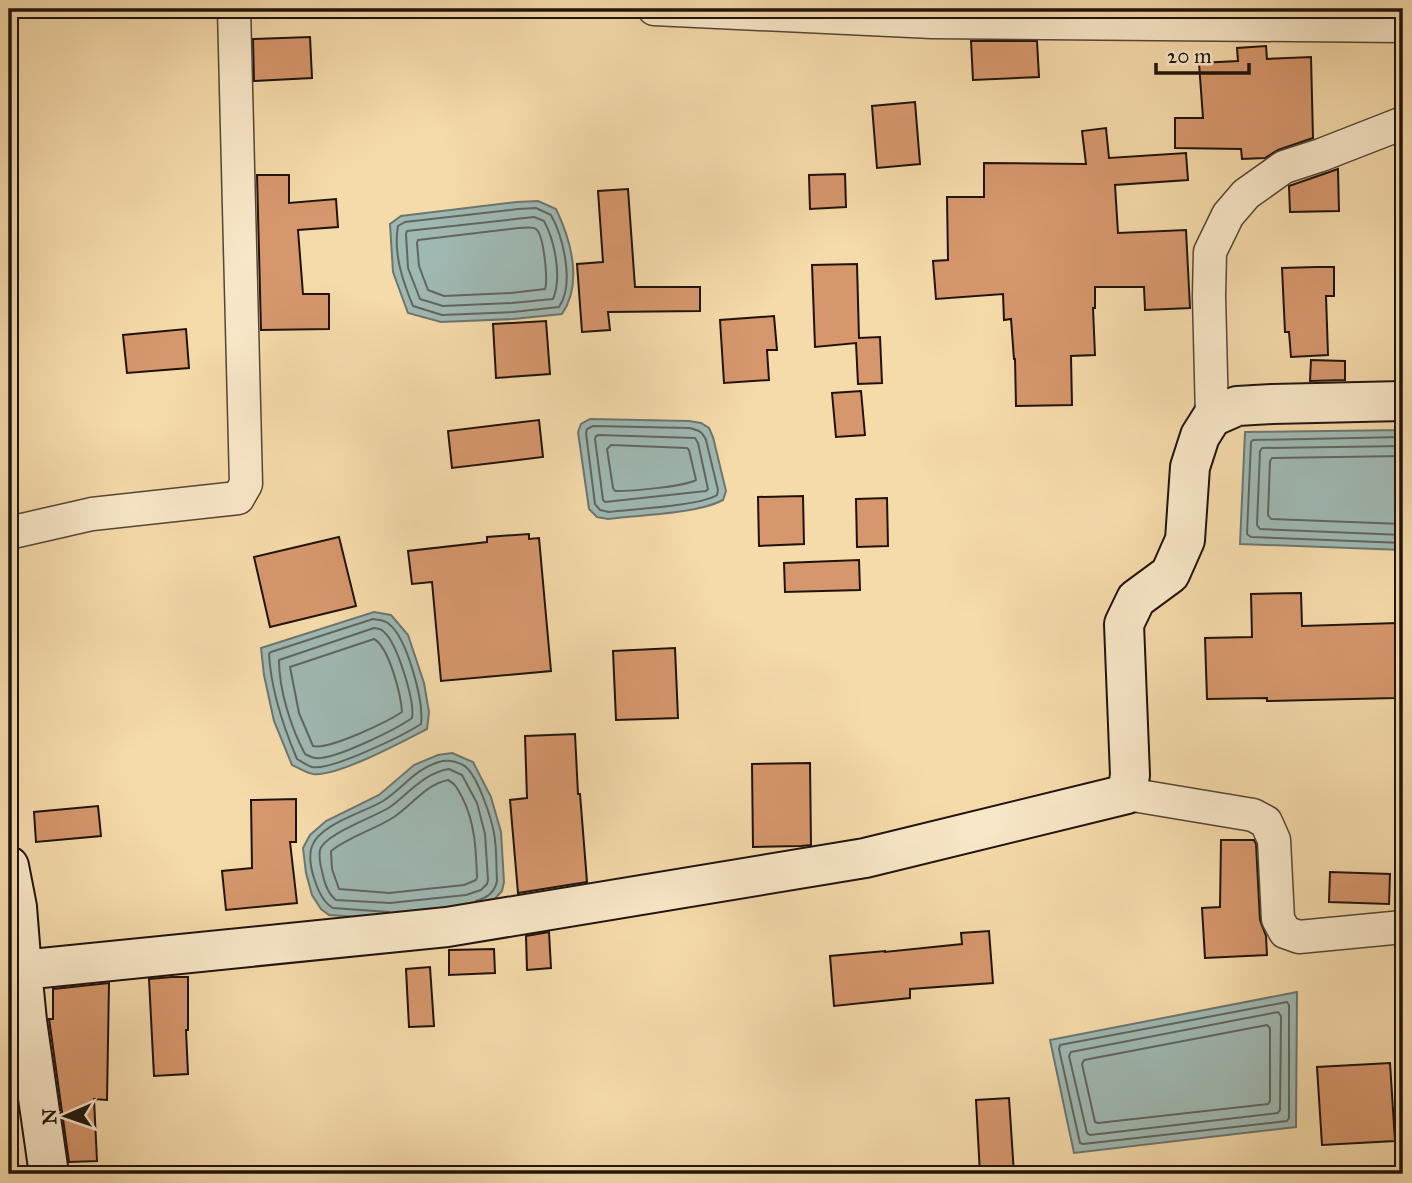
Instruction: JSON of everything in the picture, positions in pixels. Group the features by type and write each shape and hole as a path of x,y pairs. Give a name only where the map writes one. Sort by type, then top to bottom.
{"main road":[{"path":"22,970 447,928 864,858 1127,794 1130,775 1125,624 1136,599 1170,574 1185,540 1190,467 1200,436 1212,417 1237,406 1403,401"},
{"path":"9,866 17,907 27,1021 49,1174"}],"street":[{"path":"9,533 92,514 238,498 246,484 234,9"},
{"path":"654,9 932,22 1403,26"},
{"path":"1212,417 1210,251 1228,215 1246,194 1284,167 1403,122"},
{"path":"1127,794 1252,815 1266,822 1274,840 1278,919 1285,932 1299,937 1403,927"}],"water":[{"path":"538,201 556,209 570,248 572,289 562,314 441,322 408,313 393,272 390,224 401,216"},
{"path":"590,419 701,423 709,428 713,437 726,491 723,500 683,511 608,519 597,517 589,509 578,432 581,424"},
{"path":"1403,430 1403,550 1240,544 1245,432"},
{"path":"374,612 391,615 408,635 424,683 429,712 427,729 338,770 313,774 305,772 292,765 274,721 261,648"},
{"path":"452,753 473,762 491,797 501,832 504,882 502,891 490,904 390,919 329,915 321,909 312,895 306,873 303,848 310,835 326,821 379,795 414,765 438,755"},
{"path":"1297,992 1296,1127 1074,1153 1050,1040"}],"building":[{"path":"310,37 312,78 254,81 253,39"},
{"path":"971,41 1037,41 1039,77 973,80"},
{"path":"1266,46 1267,59 1311,57 1313,138 1278,150 1265,158 1242,159 1241,149 1175,148 1175,118 1203,118 1199,63 1238,61 1237,48"},
{"path":"915,102 920,164 877,168 872,106"},
{"path":"1106,128 1109,158 1186,153 1188,180 1115,185 1118,233 1186,230 1190,308 1145,310 1144,287 1095,287 1095,355 1071,356 1072,405 1016,406 1011,319 1004,320 1003,294 936,299 933,261 948,260 947,197 984,197 984,163 1086,164 1082,131"},
{"path":"1338,169 1339,211 1290,212 1289,186"},
{"path":"845,174 846,207 810,209 809,175"},
{"path":"257,175 289,175 289,203 336,199 338,227 298,230 303,294 329,294 329,329 261,330"},
{"path":"628,189 635,287 700,287 700,311 608,312 610,330 582,332 577,264 603,262 598,191"},
{"path":"857,264 859,338 880,337 882,383 858,384 856,343 815,347 812,265"},
{"path":"1334,267 1334,296 1326,296 1328,355 1291,357 1289,332 1285,332 1282,268"},
{"path":"774,316 777,350 767,350 769,380 724,383 720,320"},
{"path":"546,321 550,374 496,378 493,324"},
{"path":"186,329 189,368 127,373 123,335"},
{"path":"1311,360 1345,361 1345,380 1310,381"},
{"path":"861,391 865,435 836,437 832,393"},
{"path":"539,420 543,457 452,468 448,431"},
{"path":"803,496 804,544 759,546 758,497"},
{"path":"887,498 888,546 857,547 856,499"},
{"path":"529,534 529,539 539,538 551,671 441,681 432,582 412,584 408,551 487,542 487,537"},
{"path":"339,537 356,606 270,627 254,557"},
{"path":"859,560 860,590 785,592 784,563"},
{"path":"1301,593 1302,626 1397,623 1395,698 1267,701 1267,698 1207,699 1205,638 1252,637 1251,594"},
{"path":"675,648 678,718 616,720 613,651"},
{"path":"575,734 587,882 518,893 510,800 527,798 525,736"},
{"path":"810,763 811,845 753,847 752,764"},
{"path":"296,799 296,842 290,842 297,903 226,910 222,871 252,868 251,800"},
{"path":"98,806 101,836 36,842 34,812"},
{"path":"1221,840 1254,840 1256,844 1260,920 1266,936 1267,955 1205,958 1202,908 1220,907"},
{"path":"1330,872 1390,874 1389,904 1329,902"},
{"path":"989,931 993,983 910,989 910,998 834,1006 830,956 962,944 961,933"},
{"path":"549,932 551,968 527,970 526,936"},
{"path":"494,949 495,973 449,975 449,950"},
{"path":"430,967 434,1026 409,1027 406,969"},
{"path":"188,977 188,1074 154,1076 149,979"},
{"path":"109,983 107,1100 94,1099 97,1161 69,1162 49,1019 53,1019 53,989"},
{"path":"1390,1063 1395,1141 1322,1145 1317,1067"},
{"path":"1009,1098 1014,1174 980,1174 976,1100"}]}
